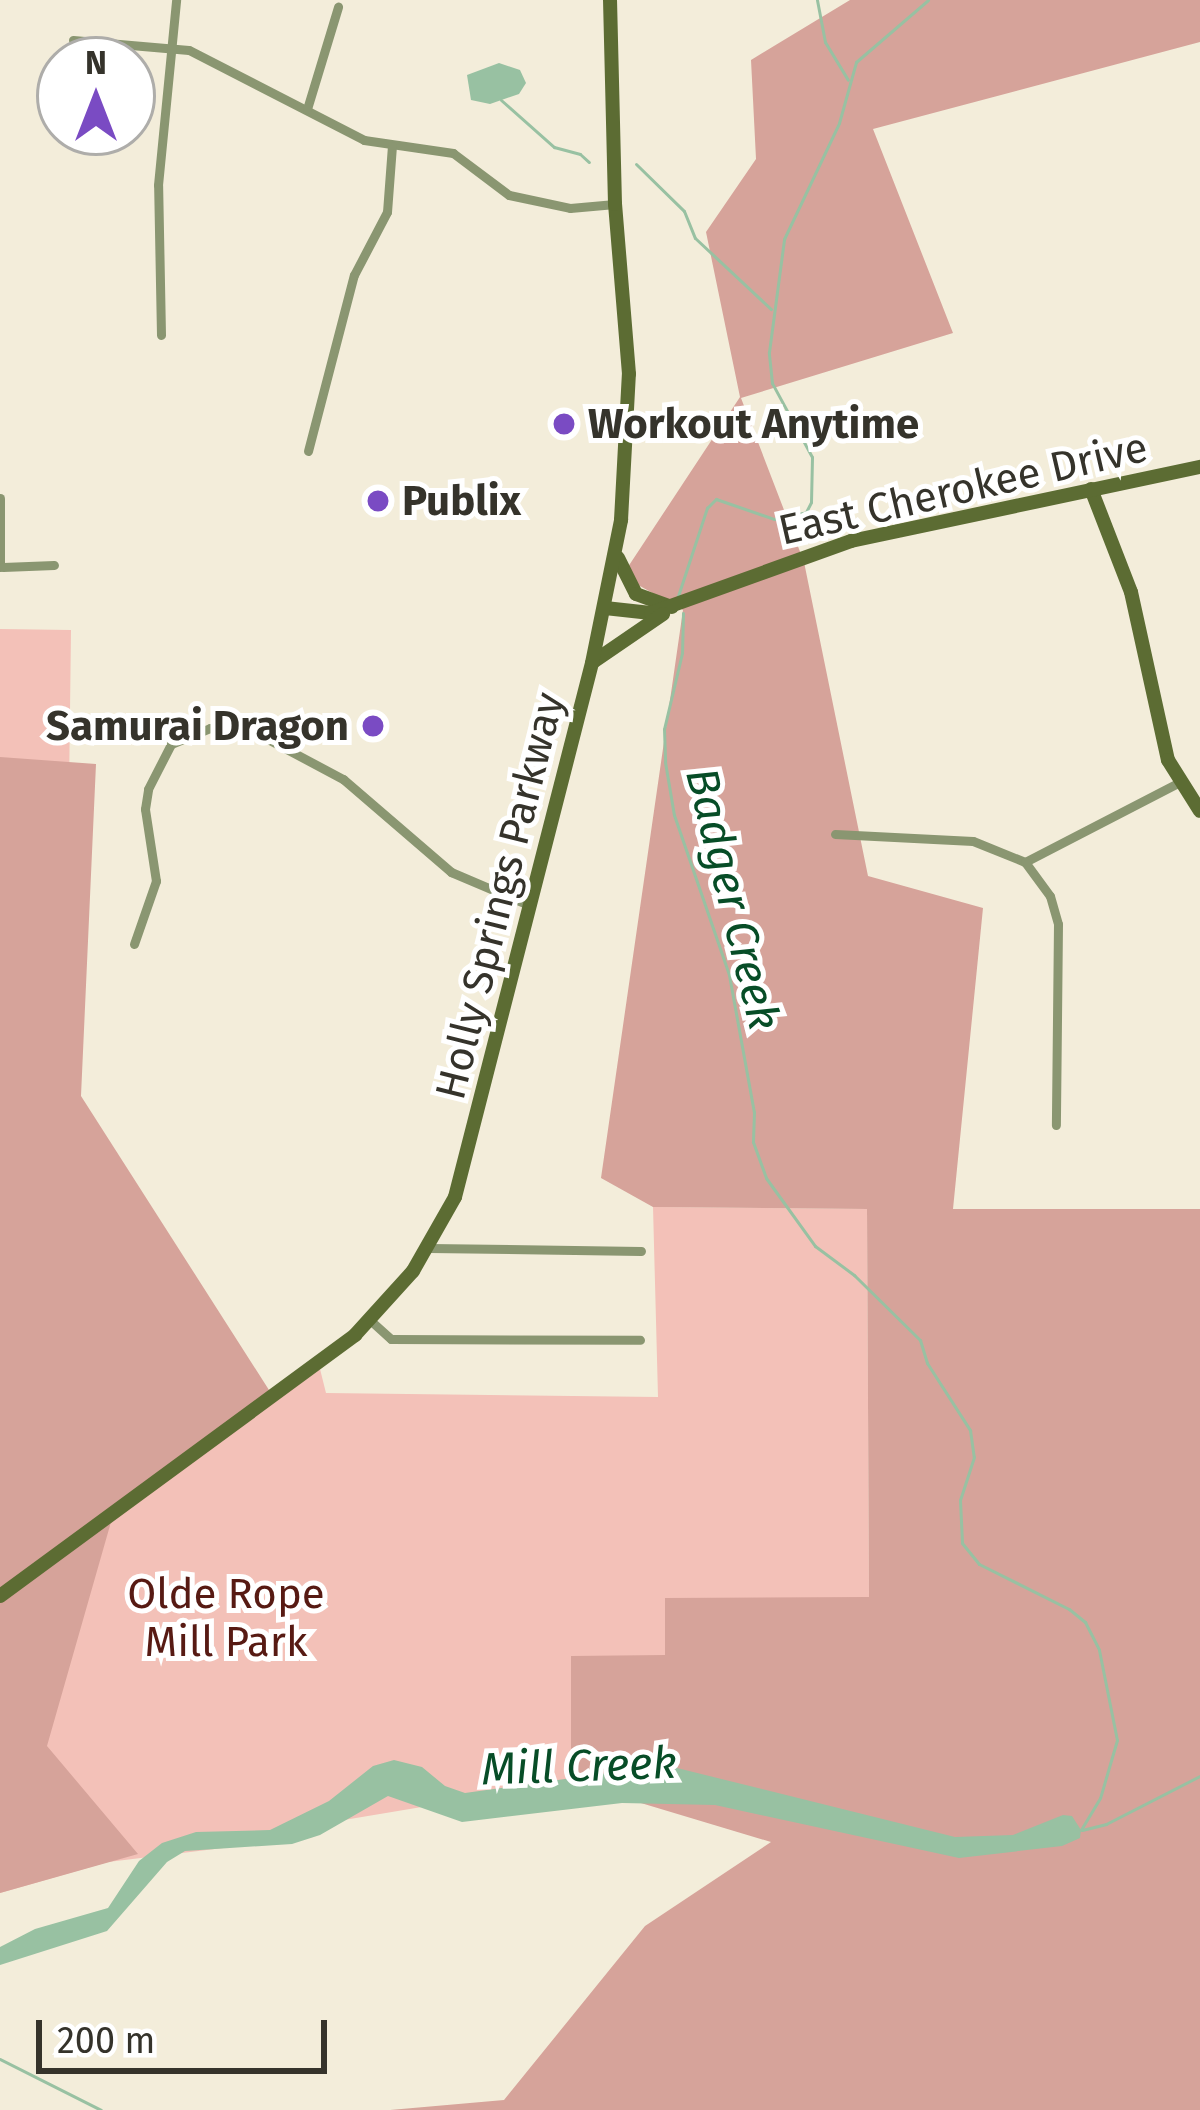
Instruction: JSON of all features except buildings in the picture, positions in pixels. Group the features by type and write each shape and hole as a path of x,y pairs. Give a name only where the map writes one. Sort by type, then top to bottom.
{"main road":[{"name":"Holly Springs Parkway","path":"0,1596 257,1412 370,1321 429,1248 471,1145 617,552 629,387 615,204 610,0"},
{"name":"East Cherokee Drive","path":"605,608 639,614 672,607 850,541 1200,467"},
{"path":"1090,489 1131,592 1160,733 1178,782 1200,811"},
{"path":"617,552 621,572 637,594 672,607"},
{"path":"592,663 672,607"}],"street":[{"path":"160,335 158,184 176,0"},
{"path":"307,109 338,7"},
{"path":"156,45 175,46 364,140 453,153 493,187 540,205 615,204"},
{"path":"308,451 353,275 387,212 392,146"},
{"path":"0,498 2,567 54,565"},
{"path":"134,944 156,881 145,809 148,789 171,743 210,728 262,736 343,779 452,872 531,906"},
{"path":"1025,862 1178,782"},
{"path":"835,834 973,841 1025,862 1050,896 1058,924 1057,1125"},
{"path":"429,1248 641,1251"},
{"path":"370,1321 391,1339 640,1340"}],"green space":[{"name":"Olde Rope Mill Park","path":"0,629 71,630 65,1120 249,1392 288,1392 320,1369 326,1393 658,1397 653,1207 867,1209 869,1598 665,1599 665,1656 571,1782 332,1822 313,1837 108,1862 0,1893"}],"shaded area":[{"path":"850,0 1200,0 1200,42 873,129 953,333 741,398 804,562 868,876 983,908 953,1209 1200,1209 1200,2110 390,2110 504,2100 645,1926 771,1842 571,1782 571,1656 665,1655 665,1598 869,1597 867,1209 653,1207 601,1178 683,610 622,576 740,397 706,232 756,159 751,60"},
{"path":"499,63 520,70 526,83 519,94 490,104 471,100 467,75"},
{"path":"0,757 96,764 81,1096 276,1401 111,1522 47,1746 138,1854 0,1893"},
{"path":"394,1760 422,1767 445,1786 465,1793 665,1765 955,1837 1013,1835 1063,1815 1072,1816 1081,1830 1080,1838 1062,1846 959,1858 715,1805 622,1803 462,1822 388,1796 320,1835 292,1844 185,1851 167,1862 107,1931 0,1965 0,1947 35,1929 108,1908 139,1861 162,1843 196,1832 270,1830 329,1801 373,1766"}],"waterway":[{"path":"817,0 825,42 848,80"},
{"name":"Badger Creek","path":"678,596 707,508 716,499 774,519 806,512 811,502 812,457 772,383 769,352 784,239 839,123 856,62 928,0"},
{"path":"501,100 554,147 580,154 589,162"},
{"path":"636,164 684,211 695,238 771,309"},
{"name":"Badger Creek","path":"683,613 682,653 664,729 665,762 674,815 729,975 754,1112 753,1142 766,1178 815,1246 854,1275 920,1340 927,1363 970,1430 974,1457 960,1500 962,1543 979,1564 1069,1609 1085,1622 1099,1650 1117,1740 1100,1798 1081,1830"},
{"name":"Mill Creek","path":"1082,1830 1106,1824 1200,1776"},
{"path":"0,2059 101,2110"}],"place":[{"name":"Workout Anytime","path":"564,424"},
{"name":"Publix","path":"378,501"},
{"name":"Samurai Dragon","path":"373,726"}]}
